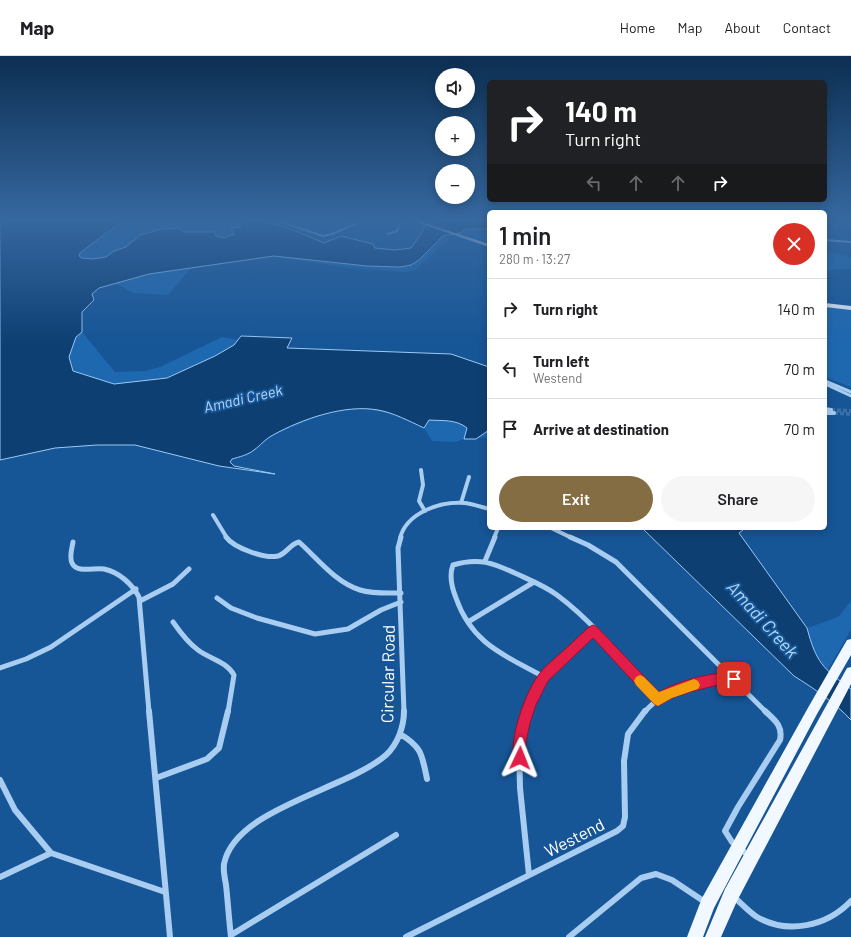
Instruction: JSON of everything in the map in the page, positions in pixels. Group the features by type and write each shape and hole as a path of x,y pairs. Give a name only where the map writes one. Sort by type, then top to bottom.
{"main road":[{"path":"827,304 851,307"},
{"path":"695,937 708,904 813,710 851,644"},
{"path":"713,937 732,895 850,675"}],"street":[{"path":"827,382 851,392"},
{"path":"827,385 851,396"},
{"path":"827,410 833,412 827,413"},
{"path":"421,470 423,487 418,501 425,511"},
{"path":"461,503 469,477"},
{"name":"Circular Road","path":"231,936 224,865 226,854 231,846 244,832 262,817 322,790 386,755 392,749 400,734 404,720 401,593 398,548 402,533 411,520 425,511 441,505 461,503 487,509"},
{"path":"213,515 228,540 248,551 278,556 283,554 294,543 299,542 340,580 353,589 377,594 401,593"},
{"path":"485,561 497,530"},
{"path":"554,530 588,545 616,562 778,724 782,732 780,740 726,827 725,831 728,838 752,858"},
{"path":"73,542 71,560 73,565 80,569 103,569 110,571 136,589 140,601 170,937"},
{"path":"544,677 482,641 468,622 456,599 450,576 453,565 485,561 534,582 556,594 593,630 658,700"},
{"path":"140,601 173,584 189,569"},
{"path":"468,622 534,582"},
{"path":"0,668 25,660 50,647 91,622 106,608 136,589"},
{"path":"217,598 231,608 257,618 315,634 348,628 381,610 401,602"},
{"path":"156,778 206,759 219,748 227,718 234,675 231,670 211,657 199,652 184,637 173,622"},
{"path":"529,875 520,788 519,742 530,703 544,677 593,630"},
{"name":"Westend","path":"406,937 618,831 623,826 625,817 624,761 628,734 648,707 668,694 690,686 718,680 734,679"},
{"path":"400,734 419,746 422,753 427,779"},
{"path":"0,780 6,796 28,828 51,853 165,892"},
{"path":"231,936 396,835"},
{"path":"0,877 51,853"},
{"path":"569,937 641,878 656,874 672,880 708,904"},
{"path":"732,895 761,920 780,926 805,926 828,918 847,906 851,901"}],"shaded area":[{"path":"235,262 191,268 168,295 133,293 115,283 149,274 185,268"},
{"path":"310,262 400,267 414,262 424,262 415,270 405,272 352,268"},
{"path":"827,262 851,262 851,269 834,269 827,272"},
{"path":"827,305 851,308 851,387 827,378"},
{"path":"82,332 115,372 145,371 160,367 222,337 238,340 234,345 215,356 167,378 114,384 73,371 69,357 76,337"},
{"path":"344,406 487,419 487,437 464,439 455,442 432,441 424,428 393,414 360,408 347,409 324,414 273,435 261,442 255,450 247,455 232,459 230,462 234,466 275,474 219,466 135,445 97,445 55,448 0,460 0,457 10,454"},
{"path":"851,601 851,630 827,671 815,651 807,628 838,617"}],"water":[{"name":"Amadi Creek","path":"0,262 232,262 149,274 99,288 92,294 94,300 82,312 82,332 76,337 69,357 73,371 114,384 167,378 215,356 234,345 241,336 292,338 287,348 451,354 487,366 487,431 476,439 464,439 467,428 454,422 429,420 424,428 384,411 352,409 310,418 284,429 270,437 252,452 232,459 230,462 234,466 275,474 219,466 135,445 97,445 55,448 0,460"},
{"path":"331,262 416,262 411,265 400,267 367,266"},
{"name":"Amadi Creek","path":"644,530 743,530 739,533 807,628 817,657 827,670 851,689 851,720 824,696 794,676"}],"tunnel":[{"path":"831,410 851,411"},
{"path":"834,413 851,414"}],"slow traffic":[{"path":"640,681 658,700 668,694 694,685"}],"route":[{"path":"520,758 519,742 524,723 530,703 544,677 593,630 658,700 668,694 690,686 718,680 734,679"}]}
